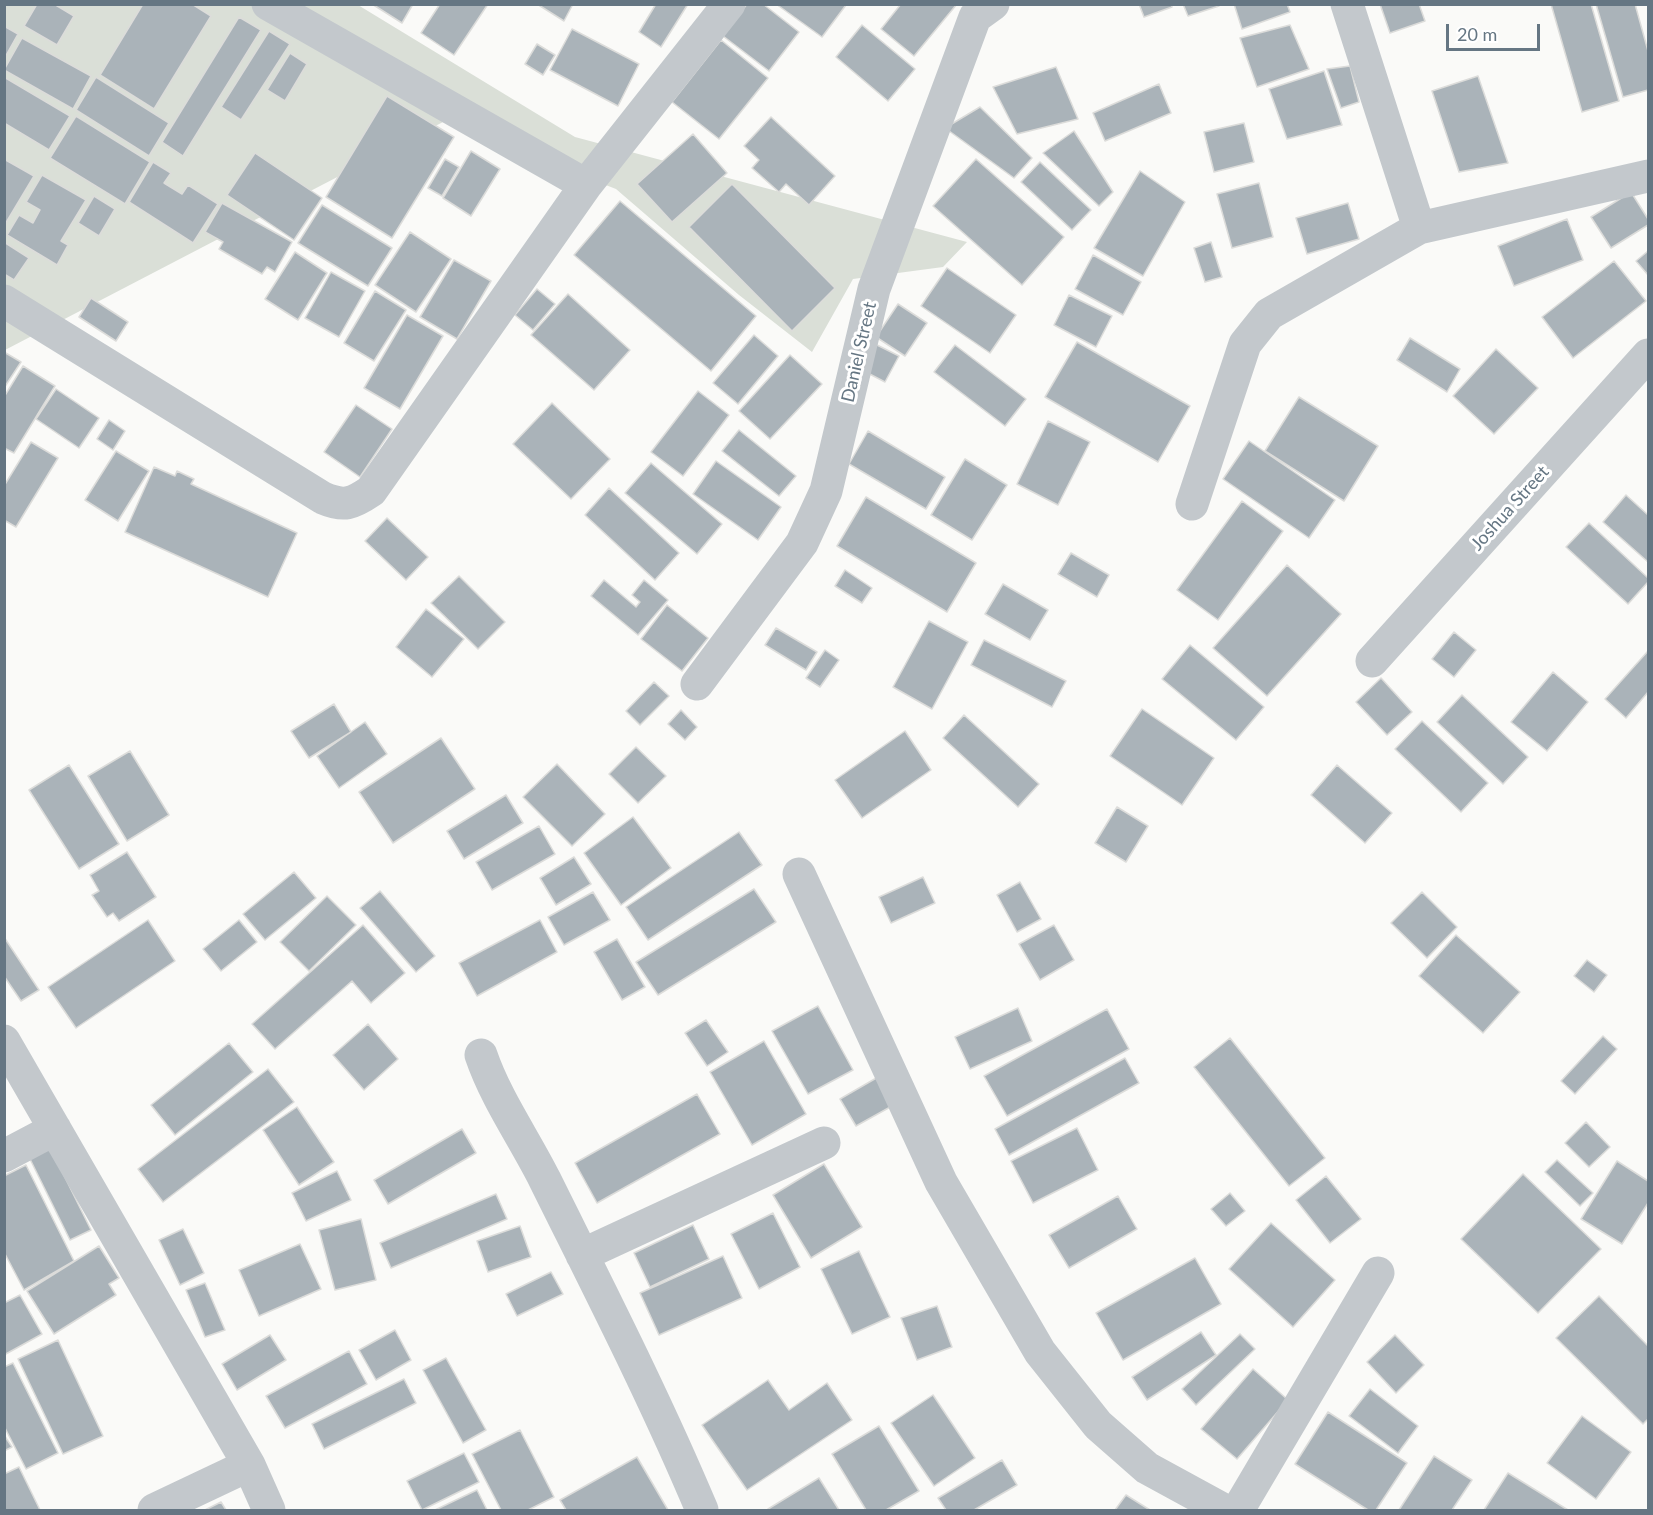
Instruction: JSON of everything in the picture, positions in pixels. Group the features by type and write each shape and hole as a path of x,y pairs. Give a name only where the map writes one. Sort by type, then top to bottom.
{"street":[{"path":"268,4 586,185"},
{"path":"4,301 323,498 337,504 355,501 371,491 586,185 729,4"},
{"name":"Daniel Street","path":"697,684 802,543 816,517 826,491 874,289 975,17 993,4"},
{"path":"1347,4 1419,228"},
{"path":"1192,504 1245,344 1269,314 1419,228 1648,176"},
{"name":"Joshua Street","path":"1372,661 1648,355"},
{"path":"799,874 941,1182 1040,1352 1098,1425 1147,1468 1224,1510"},
{"path":"4,1041 249,1465 269,1510"},
{"path":"481,1055 489,1078 529,1147 582,1255 682,1462 702,1510"},
{"path":"4,1156 55,1129"},
{"path":"582,1255 824,1143"},
{"path":"1238,1510 1378,1273"},
{"path":"154,1510 249,1465"}],"shaded area":[{"path":"5,5 358,5 575,137 967,242 943,267 853,279 812,352 739,295 616,189 443,122 5,350"}],"building":[{"path":"37,4 54,4 74,16 57,45 24,26"},
{"path":"143,4 192,4 211,16 154,109 100,75"},
{"path":"372,4 413,4 402,23"},
{"path":"440,4 488,4 454,55 421,33"},
{"path":"537,4 573,4 564,21"},
{"path":"656,4 688,4 661,47 639,32"},
{"path":"747,4 763,4 799,32 769,71 723,36"},
{"path":"776,4 846,4 846,5 822,37"},
{"path":"901,4 957,4 914,56 881,29"},
{"path":"1139,4 1171,4 1172,7 1144,17"},
{"path":"1183,4 1218,4 1219,6 1188,16"},
{"path":"1234,4 1287,4 1290,12 1242,29"},
{"path":"1380,4 1419,4 1425,21 1390,33"},
{"path":"1551,4 1591,4 1619,101 1582,112"},
{"path":"1596,4 1635,4 1648,51 1648,90 1623,97"},
{"path":"239,17 261,30 183,156 162,142"},
{"path":"862,25 915,69 888,101 836,57"},
{"path":"1290,25 1309,69 1257,87 1240,38"},
{"path":"4,26 18,34 4,59"},
{"path":"572,29 639,64 618,106 550,70"},
{"path":"269,31 290,44 241,120 221,107"},
{"path":"22,38 91,76 73,109 4,70"},
{"path":"721,40 768,78 719,139 672,102"},
{"path":"537,44 555,55 543,75 525,64"},
{"path":"290,53 307,64 285,101 267,90"},
{"path":"1350,66 1359,102 1341,108 1327,69"},
{"path":"1056,67 1078,119 1017,134 993,87"},
{"path":"1324,71 1342,125 1287,139 1269,89"},
{"path":"1478,76 1508,163 1459,172 1432,91"},
{"path":"4,77 70,116 49,150 4,123"},
{"path":"96,77 169,123 149,156 76,110"},
{"path":"1159,84 1171,113 1105,141 1093,113"},
{"path":"387,96 454,137 392,238 326,197"},
{"path":"980,107 1032,158 1014,178 945,128"},
{"path":"76,116 150,162 125,204 50,158"},
{"path":"771,117 835,176 809,205 786,184 779,192 752,168 759,160 744,146"},
{"path":"1244,123 1254,162 1214,172 1204,132"},
{"path":"1074,131 1113,192 1099,206 1043,153"},
{"path":"693,134 727,173 672,222 637,184"},
{"path":"471,151 500,169 471,216 443,198"},
{"path":"255,153 322,198 294,240 227,195"},
{"path":"4,159 34,176 4,226"},
{"path":"445,159 459,167 442,196 428,188"},
{"path":"976,159 1064,237 1022,285 933,206"},
{"path":"153,162 171,173 164,183 182,194 188,185 218,204 193,243 129,202"},
{"path":"1040,162 1091,210 1072,230 1021,182"},
{"path":"1140,171 1185,202 1143,276 1094,248"},
{"path":"42,175 86,200 61,241 68,245 57,265 7,235 19,215 33,223 40,210 26,202"},
{"path":"1259,183 1273,237 1232,248 1217,194"},
{"path":"732,184 835,288 792,331 689,227"},
{"path":"1631,192 1648,219 1648,225 1611,248 1591,217"},
{"path":"94,196 115,209 99,236 78,223"},
{"path":"620,201 756,316 711,371 574,255"},
{"path":"222,203 292,242 275,272 267,267 262,274 219,249 223,242 205,232"},
{"path":"1348,203 1359,239 1307,254 1296,218"},
{"path":"322,205 392,248 368,286 298,243"},
{"path":"1567,219 1583,260 1514,286 1498,246"},
{"path":"410,232 451,259 416,312 375,285"},
{"path":"4,242 29,258 14,280 4,274"},
{"path":"1211,242 1222,277 1205,282 1194,248"},
{"path":"1648,251 1648,275 1636,261"},
{"path":"295,252 327,273 298,320 265,299"},
{"path":"1093,255 1141,282 1123,315 1075,289"},
{"path":"454,260 491,281 457,339 420,317"},
{"path":"1614,261 1646,301 1573,358 1542,317"},
{"path":"947,268 1016,315 990,353 921,306"},
{"path":"331,272 365,291 339,337 305,318"},
{"path":"537,289 555,304 533,330 515,315"},
{"path":"375,291 406,310 374,361 344,343"},
{"path":"568,294 630,350 594,390 531,335"},
{"path":"1069,295 1112,316 1096,347 1054,325"},
{"path":"91,298 128,322 116,341 79,317"},
{"path":"898,304 927,323 905,356 876,337"},
{"path":"407,315 443,336 400,409 364,388"},
{"path":"754,335 778,356 738,404 713,383"},
{"path":"1410,338 1460,369 1447,392 1397,360"},
{"path":"1077,342 1190,406 1158,462 1045,397"},
{"path":"875,344 899,356 885,382 862,370"},
{"path":"955,345 1026,399 1005,426 934,372"},
{"path":"1496,349 1538,388 1494,434 1453,396"},
{"path":"4,352 21,362 4,388"},
{"path":"790,355 822,384 770,439 739,411"},
{"path":"23,366 55,386 14,453 4,448 4,397"},
{"path":"56,389 99,418 79,448 36,419"},
{"path":"698,391 729,415 683,476 651,452"},
{"path":"1299,397 1378,446 1344,501 1265,451"},
{"path":"552,403 610,459 571,499 513,444"},
{"path":"356,405 392,429 360,477 324,452"},
{"path":"109,420 125,431 113,450 97,439"},
{"path":"1048,421 1090,442 1058,505 1017,484"},
{"path":"739,430 796,476 779,496 722,451"},
{"path":"868,431 945,477 926,509 849,464"},
{"path":"1249,441 1335,500 1309,538 1223,479"},
{"path":"31,442 58,458 16,527 4,520 4,486"},
{"path":"116,451 149,471 118,521 85,500"},
{"path":"965,459 1007,485 972,540 931,515"},
{"path":"716,461 781,507 758,540 693,494"},
{"path":"651,463 722,524 697,554 625,493"},
{"path":"154,467 175,476 177,471 194,479 191,484 297,533 268,597 125,532"},
{"path":"609,488 679,553 655,580 585,515"},
{"path":"1626,495 1648,515 1648,562 1603,522"},
{"path":"866,497 976,563 947,612 837,546"},
{"path":"1242,501 1283,531 1218,620 1177,590"},
{"path":"387,518 428,557 406,580 365,541"},
{"path":"1589,523 1648,578 1648,582 1628,604 1566,547"},
{"path":"1071,553 1109,575 1097,597 1058,574"},
{"path":"1287,565 1341,614 1267,696 1213,648"},
{"path":"845,570 872,588 862,603 835,586"},
{"path":"459,576 505,622 478,649 431,603"},
{"path":"604,580 636,607 640,602 632,595 644,580 668,600 638,635 591,596"},
{"path":"1003,584 1048,610 1030,640 985,614"},
{"path":"667,605 708,638 682,671 641,639"},
{"path":"426,609 464,639 432,677 396,647"},
{"path":"929,621 968,642 932,709 893,687"},
{"path":"776,628 817,652 806,670 765,645"},
{"path":"1454,632 1476,650 1454,677 1432,659"},
{"path":"984,640 1066,681 1052,707 971,665"},
{"path":"1190,645 1264,707 1236,740 1162,679"},
{"path":"825,650 839,660 820,687 806,678"},
{"path":"1648,651 1648,692 1626,718 1605,699"},
{"path":"1553,672 1588,702 1547,751 1511,722"},
{"path":"1381,678 1412,712 1387,735 1356,702"},
{"path":"654,682 669,696 640,725 626,711"},
{"path":"1462,695 1528,757 1503,784 1437,722"},
{"path":"334,704 351,732 309,758 291,731"},
{"path":"1142,709 1214,758 1182,805 1110,756"},
{"path":"681,710 697,727 685,740 668,724"},
{"path":"964,715 1039,784 1018,807 943,738"},
{"path":"1422,721 1488,783 1461,812 1395,749"},
{"path":"365,722 387,754 339,788 317,756"},
{"path":"905,731 931,770 862,818 835,780"},
{"path":"441,738 475,789 393,843 359,792"},
{"path":"636,747 666,776 638,803 609,774"},
{"path":"130,751 169,815 127,841 88,776"},
{"path":"557,764 605,814 572,846 523,797"},
{"path":"69,765 119,844 79,869 29,790"},
{"path":"1337,765 1392,813 1365,843 1311,795"},
{"path":"506,795 523,823 464,859 447,831"},
{"path":"1117,807 1148,826 1126,862 1095,843"},
{"path":"633,817 671,868 621,905 584,853"},
{"path":"539,826 555,854 492,890 476,862"},
{"path":"739,832 762,865 648,940 626,907"},
{"path":"127,852 156,897 119,921 113,913 107,917 92,895 99,891 90,875"},
{"path":"574,857 591,884 556,905 540,878"},
{"path":"294,872 316,898 265,940 243,914"},
{"path":"923,877 935,903 891,923 879,897"},
{"path":"1020,882 1041,919 1017,932 997,895"},
{"path":"754,889 776,922 658,995 636,962"},
{"path":"380,891 435,956 416,972 360,908"},
{"path":"593,892 610,920 564,945 548,917"},
{"path":"1422,892 1457,927 1427,958 1391,923"},
{"path":"327,896 356,925 309,971 280,942"},
{"path":"148,920 175,961 76,1028 48,987"},
{"path":"239,920 257,942 221,971 203,949"},
{"path":"540,920 557,952 477,996 459,963"},
{"path":"363,925 405,973 371,1003 352,981 275,1049 252,1024"},
{"path":"1054,925 1074,960 1040,980 1019,944"},
{"path":"1456,935 1520,992 1483,1033 1419,976"},
{"path":"4,937 39,990 21,1001 4,976"},
{"path":"617,939 645,987 622,1000 594,952"},
{"path":"1587,960 1607,975 1594,992 1574,976"},
{"path":"818,1006 853,1070 808,1094 772,1031"},
{"path":"1018,1008 1032,1041 970,1069 955,1037"},
{"path":"1107,1009 1129,1049 1007,1116 984,1076"},
{"path":"706,1020 728,1052 707,1066 685,1033"},
{"path":"368,1024 398,1059 364,1090 333,1055"},
{"path":"1603,1036 1617,1049 1575,1094 1561,1081"},
{"path":"1230,1038 1325,1158 1289,1186 1194,1067"},
{"path":"764,1041 806,1114 752,1145 710,1072"},
{"path":"229,1043 253,1072 175,1135 151,1105"},
{"path":"1125,1058 1139,1083 1009,1155 995,1129"},
{"path":"268,1069 294,1102 163,1202 138,1169"},
{"path":"885,1073 901,1101 856,1126 840,1099"},
{"path":"697,1094 720,1134 597,1203 575,1163"},
{"path":"297,1107 334,1162 299,1185 263,1130"},
{"path":"1586,1122 1610,1147 1589,1167 1565,1143"},
{"path":"1077,1128 1098,1170 1033,1203 1011,1161"},
{"path":"462,1129 476,1153 388,1204 374,1180"},
{"path":"50,1147 91,1230 70,1240 29,1157"},
{"path":"1557,1160 1593,1193 1580,1206 1545,1172"},
{"path":"1617,1161 1648,1181 1648,1203 1622,1244 1581,1219"},
{"path":"824,1164 862,1227 811,1258 773,1195"},
{"path":"26,1165 74,1261 24,1290 4,1252 4,1176"},
{"path":"337,1171 351,1200 306,1221 292,1193"},
{"path":"1523,1174 1601,1249 1538,1313 1461,1239"},
{"path":"1326,1176 1361,1219 1330,1243 1296,1200"},
{"path":"1230,1193 1245,1211 1226,1226 1211,1209"},
{"path":"496,1194 507,1219 391,1268 380,1243"},
{"path":"1118,1196 1137,1229 1069,1268 1049,1235"},
{"path":"773,1213 800,1267 759,1289 731,1234"},
{"path":"361,1219 376,1280 335,1290 319,1230"},
{"path":"1271,1223 1335,1280 1293,1327 1229,1269"},
{"path":"693,1225 709,1259 650,1287 634,1253"},
{"path":"520,1226 531,1257 488,1272 477,1241"},
{"path":"183,1229 204,1273 180,1285 159,1240"},
{"path":"300,1244 321,1289 259,1316 239,1270"},
{"path":"99,1246 119,1278 109,1284 116,1295 54,1334 27,1291"},
{"path":"859,1251 890,1317 852,1334 821,1269"},
{"path":"723,1256 742,1298 659,1335 640,1293"},
{"path":"1195,1258 1221,1304 1123,1360 1096,1313"},
{"path":"551,1272 563,1294 517,1316 506,1294"},
{"path":"205,1283 225,1330 205,1337 186,1290"},
{"path":"20,1295 42,1334 4,1355 4,1303"},
{"path":"1599,1296 1648,1346 1648,1419 1643,1424 1556,1338"},
{"path":"937,1306 952,1347 917,1360 901,1318"},
{"path":"395,1330 411,1360 376,1380 359,1350"},
{"path":"1201,1332 1216,1355 1147,1400 1132,1377"},
{"path":"1240,1334 1255,1349 1196,1405 1182,1389"},
{"path":"270,1335 286,1360 237,1390 222,1364"},
{"path":"1395,1335 1424,1365 1396,1393 1367,1362"},
{"path":"58,1340 103,1436 63,1454 18,1359"},
{"path":"349,1351 367,1384 285,1428 266,1396"},
{"path":"446,1358 486,1430 463,1443 423,1370"},
{"path":"13,1363 58,1453 26,1469 4,1426 4,1367"},
{"path":"1253,1369 1288,1400 1237,1459 1201,1429"},
{"path":"404,1379 416,1403 324,1449 312,1424"},
{"path":"768,1380 789,1410 827,1383 852,1420 747,1490 702,1425"},
{"path":"1370,1389 1418,1426 1398,1453 1349,1416"},
{"path":"933,1395 975,1458 934,1486 891,1423"},
{"path":"1328,1412 1407,1463 1376,1510 1368,1510 1295,1464"},
{"path":"1582,1416 1631,1452 1596,1499 1547,1463"},
{"path":"879,1426 919,1491 886,1510 866,1510 832,1454"},
{"path":"520,1430 554,1497 528,1510 501,1510 472,1454"},
{"path":"4,1435 12,1447 4,1451"},
{"path":"464,1453 479,1482 422,1510 407,1481"},
{"path":"1434,1456 1472,1480 1452,1510 1399,1510"},
{"path":"637,1457 668,1510 566,1510 560,1500"},
{"path":"1002,1460 1017,1485 974,1510 946,1510 938,1498"},
{"path":"19,1467 40,1510 4,1510 4,1474"},
{"path":"1508,1473 1568,1510 1484,1510"},
{"path":"819,1478 839,1510 768,1510 768,1509"},
{"path":"477,1490 487,1510 435,1510"},
{"path":"1126,1495 1150,1510 1115,1510"},
{"path":"221,1502 226,1510 205,1510"}]}
